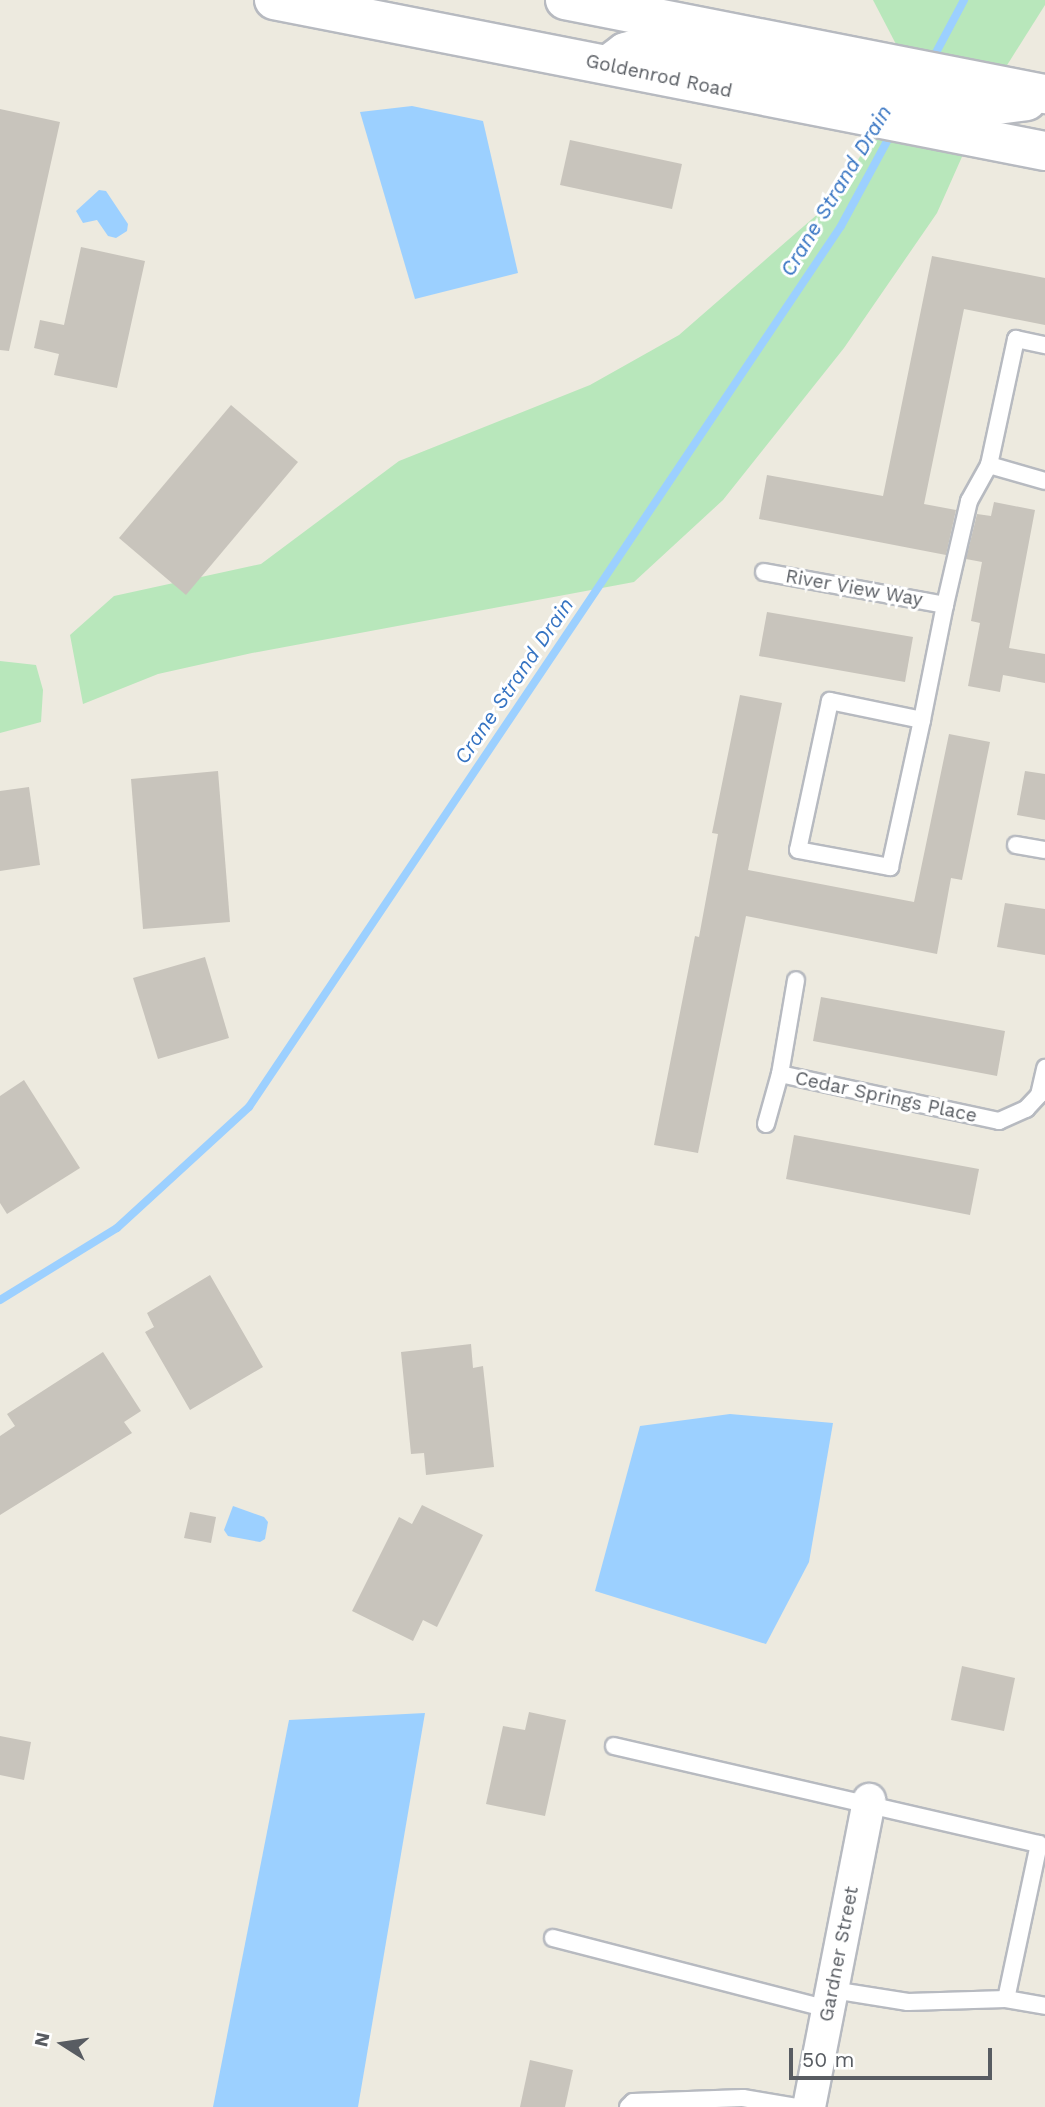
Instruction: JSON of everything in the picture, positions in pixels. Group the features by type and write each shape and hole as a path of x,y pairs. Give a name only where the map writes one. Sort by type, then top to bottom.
{"main road":[{"name":"Goldenrod Road","path":"274,0 608,65 824,80 956,105 1045,96"},
{"path":"291,0 575,34 608,25 630,6"},
{"name":"Goldenrod Road","path":"565,0 630,6 824,80 956,105 1045,151"}],"street":[{"name":"Gardner Street","path":"809,2107 869,1802"}],"lane":[{"path":"922,720 830,701 798,850 890,867 922,720 945,605 969,501 989,466 1016,338 1045,345"},
{"path":"989,466 1045,481"},
{"name":"River View Way","path":"764,572 945,605"},
{"path":"1016,845 1045,850"},
{"path":"766,1124 780,1074 796,980"},
{"name":"Cedar Springs Place","path":"780,1074 999,1121 1026,1109 1039,1095 1045,1068"},
{"path":"614,1746 869,1802 1042,1845 1006,1999"},
{"path":"553,1938 830,1999 1006,1999 1045,2006"},
{"path":"628,2107 633,2102 743,2098 796,2107"}],"green space":[{"path":"873,0 1045,0 1045,5 987,97 911,73"},
{"path":"879,124 965,150 937,213 844,348 723,500 634,582 252,653 158,674 83,704 70,635 114,596 261,564 399,461 590,385 679,335 835,199"},
{"path":"0,661 36,665 43,690 41,722 0,733"}],"water":[{"path":"412,106 483,121 518,273 415,299 360,112"},
{"path":"99,190 106,191 128,224 127,231 116,238 108,236 97,220 83,223 76,211"},
{"path":"730,1414 833,1423 809,1562 766,1644 595,1591 640,1426"},
{"path":"233,1506 264,1517 268,1522 265,1539 260,1542 228,1536 224,1530"},
{"path":"425,1713 358,2107 213,2107 289,1720"}],"building":[{"path":"0,109 60,122 9,351 0,350"},
{"path":"570,140 682,164 672,209 560,185"},
{"path":"81,247 145,261 117,388 54,375 59,354 34,348 40,320 64,325"},
{"path":"932,256 1045,278 1045,325 964,309 924,504 956,510 946,555 759,519 767,475 883,496"},
{"path":"231,405 298,462 186,595 119,538"},
{"path":"994,502 1035,510 1009,648 1045,654 1045,683 1003,675 1000,692 968,686 980,623 971,621 982,562 966,559 977,514 991,516"},
{"path":"767,612 913,637 905,682 759,656"},
{"path":"740,695 782,703 748,870 914,902 949,734 990,742 962,880 951,878 937,954 746,916 698,1153 654,1145 695,936 699,937 718,834 712,833"},
{"path":"218,771 230,922 143,929 131,779"},
{"path":"1025,771 1045,774 1045,820 1017,815"},
{"path":"29,787 40,865 0,871 0,791"},
{"path":"1005,903 1045,909 1045,955 997,947"},
{"path":"205,957 229,1038 158,1059 133,978"},
{"path":"821,997 1005,1031 997,1076 813,1041"},
{"path":"24,1080 80,1168 7,1214 0,1203 0,1096"},
{"path":"794,1135 979,1169 970,1215 786,1179"},
{"path":"210,1275 263,1367 190,1410 145,1332 154,1327 147,1313"},
{"path":"471,1344 473,1368 483,1366 494,1467 426,1475 424,1453 411,1454 401,1352"},
{"path":"103,1352 141,1411 124,1422 132,1433 0,1515 0,1436 15,1426 7,1414"},
{"path":"422,1505 483,1535 437,1627 423,1620 413,1641 352,1611 399,1517 412,1524"},
{"path":"190,1512 216,1517 211,1543 184,1538"},
{"path":"962,1666 1015,1678 1004,1731 951,1720"},
{"path":"529,1712 566,1720 545,1816 486,1804 503,1726 525,1730"},
{"path":"0,1736 31,1742 24,1780 0,1775"},
{"path":"530,2060 573,2070 565,2107 520,2107"}],"waterway":[{"name":"Crane Strand Drain","path":"932,60 964,0"},
{"name":"Crane Strand Drain","path":"0,1300 117,1228 249,1107 841,226 892,132"}]}
